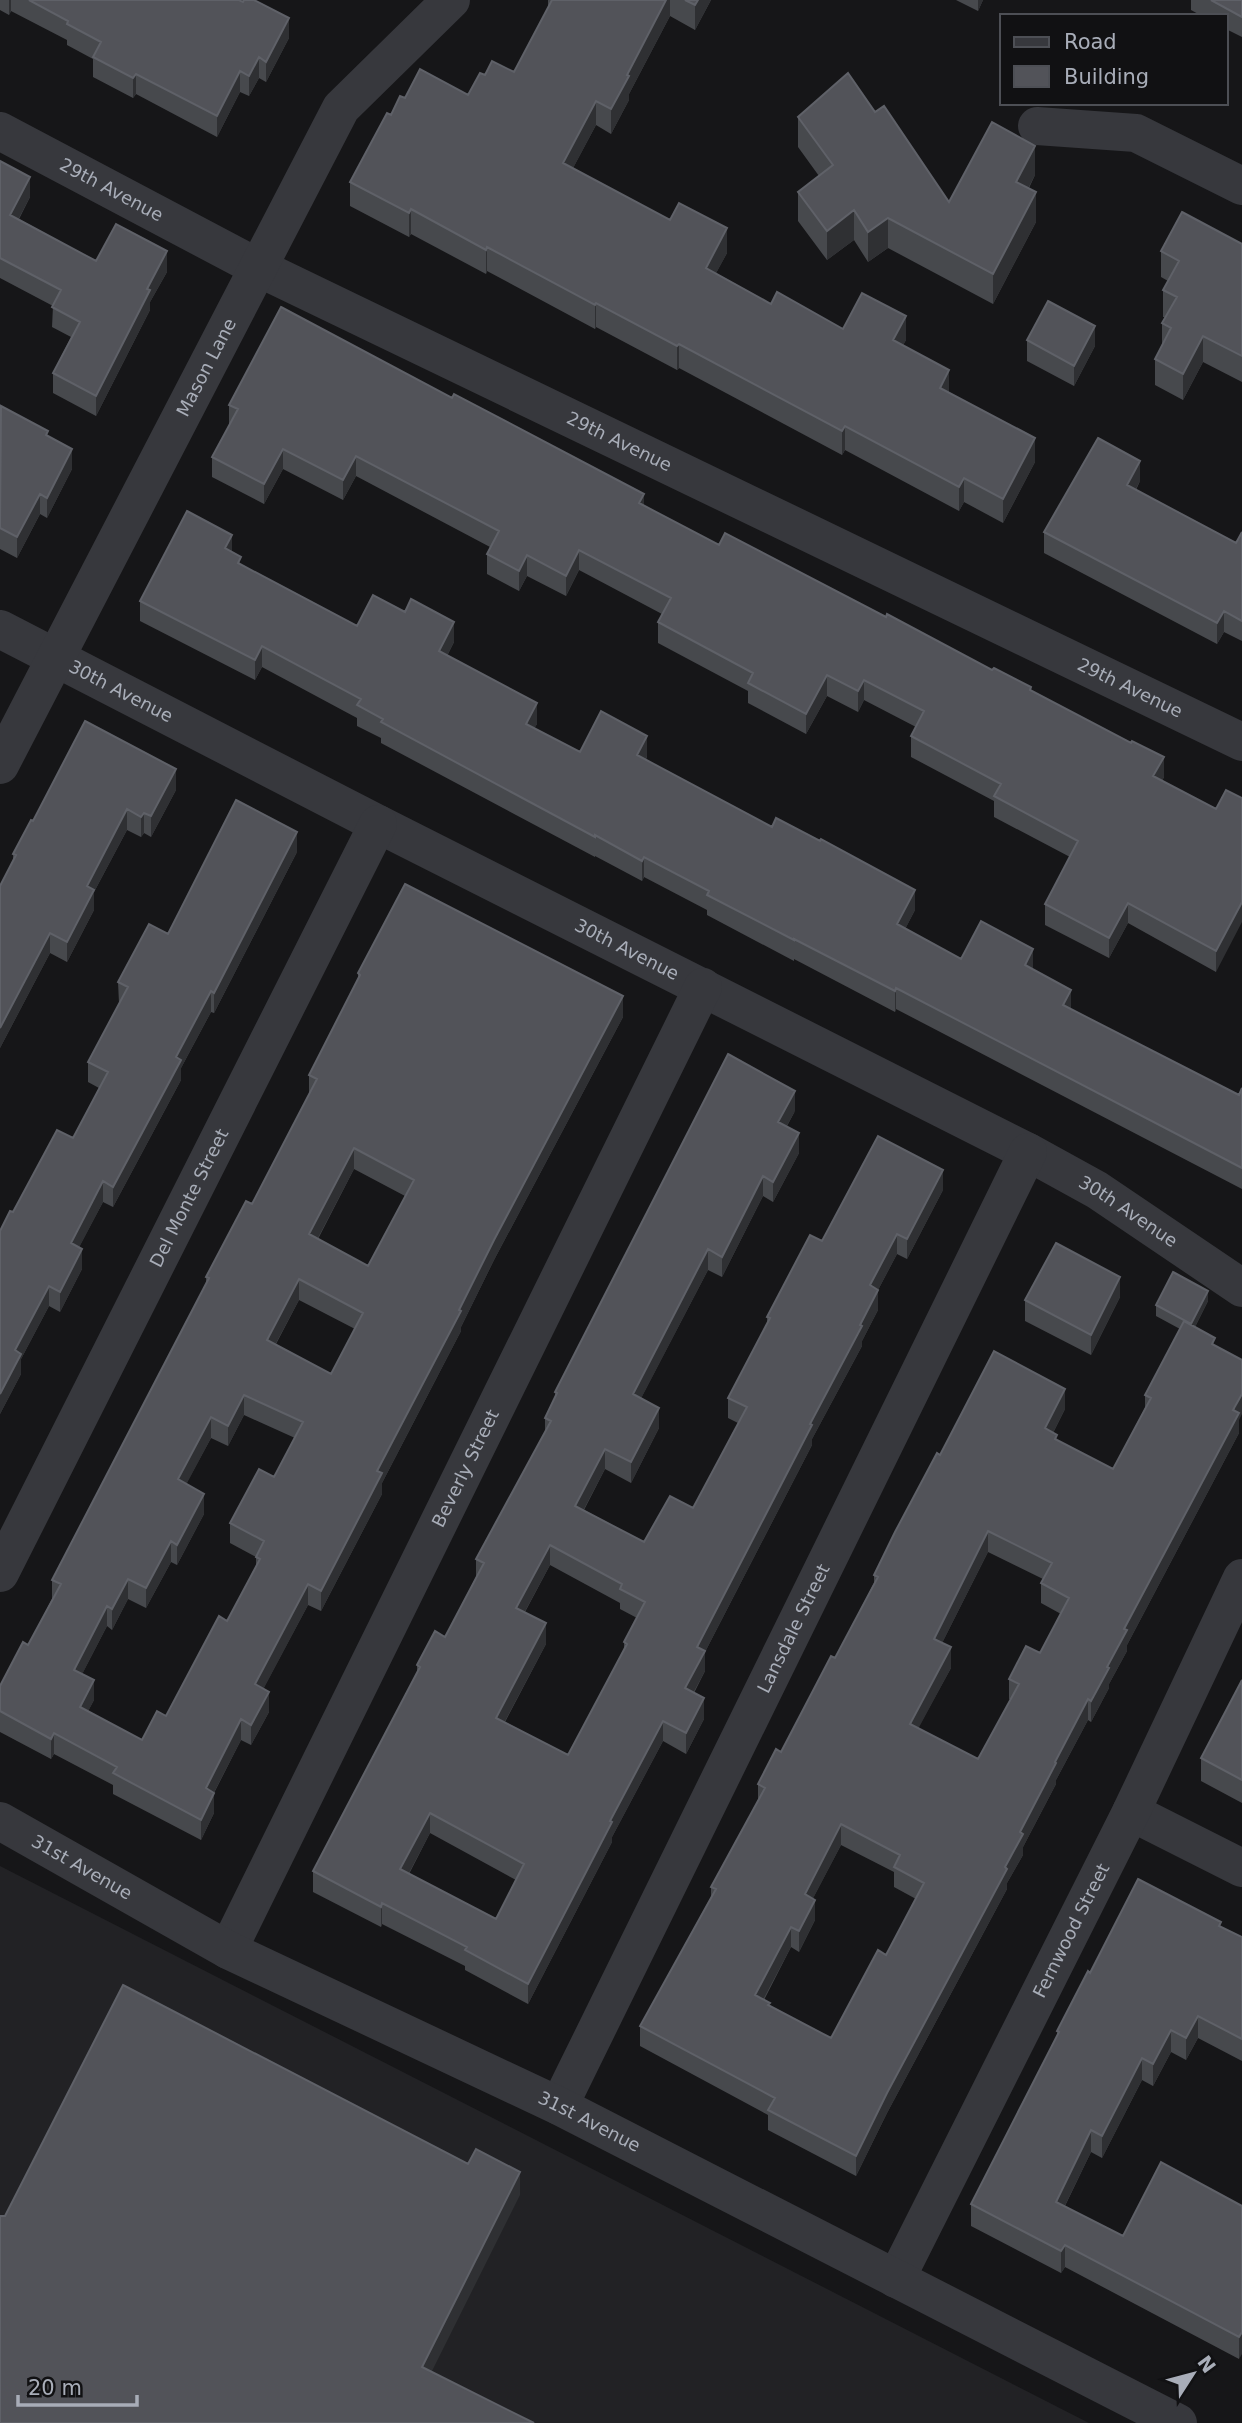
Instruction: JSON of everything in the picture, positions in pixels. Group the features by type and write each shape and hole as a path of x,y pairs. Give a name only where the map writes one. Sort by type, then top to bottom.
{"street":[{"name":"Mason Lane","path":"0,765 341,108 451,0"},
{"path":"1037,126 1136,133 1242,186"},
{"name":"29th Avenue","path":"0,131 257,267 1242,742"},
{"name":"30th Avenue","path":"0,629 378,824 1028,1152 1097,1190 1242,1288"},
{"name":"Del Monte Street","path":"0,1573 378,824"},
{"name":"Beverly Street","path":"228,1950 704,987"},
{"name":"Lansdale Street","path":"559,2106 1028,1152"},
{"name":"Fernwood Street","path":"896,2279 1131,1812 1242,1578"},
{"path":"1131,1812 1242,1868"},
{"name":"31st Avenue","path":"0,1821 228,1950 559,2106 1178,2423"}],"shaded area":[{"path":"0,1866 1089,2423 0,2423"}],"building":[{"path":"29,0 254,0 289,18 266,62 259,57 249,76 240,71 217,116 136,74 133,78 93,57 101,42"},
{"path":"552,0 666,0 611,109 596,101 563,163 670,220 679,203 727,228 706,268 771,304 777,292 843,329 862,293 906,316 893,340 949,370 940,388 1035,438 1003,499 964,478 959,487 845,426 842,431 679,344 677,346 596,303 595,305 411,209 409,213 350,182 387,113 391,115 400,96 405,98 420,69 468,95 480,73 485,75 492,61 514,72"},
{"path":"685,0 698,0 695,5"},
{"path":"1211,0 1242,0 1242,17"},
{"path":"848,73 875,112 884,106 949,202 992,122 1035,146 1016,182 1036,192 993,274 888,218 868,232 854,210 827,231 798,192 833,165 798,117"},
{"path":"0,161 30,177 10,215 96,261 116,224 167,251 96,396 53,373 80,322 52,307 61,290 0,258"},
{"path":"1182,212 1242,244 1242,356 1203,336 1183,374 1155,359 1171,328 1162,323 1177,297 1163,290 1179,261 1161,251"},
{"path":"1048,301 1095,326 1074,366 1027,340"},
{"path":"281,307 452,398 454,394 644,494 639,503 719,545 725,533 886,617 887,614 992,670 994,668 1031,687 1030,690 1131,743 1132,741 1164,757 1153,776 1216,809 1226,790 1242,798 1242,902 1216,951 1128,903 1109,938 1045,904 1078,841 994,796 1001,784 911,736 924,711 864,680 858,691 827,675 806,714 748,683 753,673 658,622 671,598 579,550 566,576 527,555 519,571 487,554 499,531 356,456 343,480 283,449 264,484 212,457 238,409 229,405"},
{"path":"1,406 48,431 46,435 72,449 47,498 40,494 17,537 0,528"},
{"path":"1098,438 1140,461 1127,485 1236,543 1242,532 1242,621 1224,611 1217,623 1044,532"},
{"path":"187,511 232,535 225,548 241,557 238,563 357,626 373,595 405,612 411,599 454,622 439,651 537,703 526,724 580,752 601,711 647,736 637,755 772,827 776,818 915,890 897,924 961,959 981,921 1033,949 1025,965 1071,990 1063,1005 1239,1095 1242,1088 1242,1168 896,988 895,991 707,895 709,891 644,857 642,861 595,837 381,722 383,719 357,705 361,699 262,646 255,660 140,601"},
{"path":"85,721 176,769 151,816 144,813 141,817 127,809 87,886 94,890 67,942 50,933 0,1028 0,886 16,855 13,854"},
{"path":"236,800 297,832 214,993 211,991 176,1057 181,1060 113,1187 103,1181 71,1243 82,1249 60,1292 49,1286 15,1350 21,1354 0,1394 0,1231 57,1130 73,1138 108,1072 88,1062 128,987 118,982 149,924 168,934"},
{"path":"405,884 623,996 494,1240 459,1310 461,1311 377,1471 382,1473 321,1591 308,1584 255,1684 269,1692 251,1725 241,1719 206,1788 214,1793 201,1820 113,1773 117,1767 54,1733 51,1739 0,1711 0,1686 23,1642 28,1645 61,1584 52,1580 209,1278 206,1277 246,1201 252,1204 317,1079 309,1075 360,975 358,973","holes":["354,1148 414,1180 368,1266 309,1234","299,1279 363,1313 331,1374 267,1340","244,1395 303,1422 274,1477 259,1469 230,1523 264,1541 256,1557 260,1559 227,1621 219,1616 166,1716 157,1711 142,1740 80,1707 94,1680 74,1670 107,1606 112,1609 128,1579 146,1588 171,1541 177,1545 204,1494 178,1479 211,1417 228,1426"]},
{"path":"728,1054 795,1091 778,1122 799,1133 773,1182 763,1176 722,1257 708,1249 633,1394 659,1408 631,1462 605,1449 575,1506 644,1542 670,1496 693,1508 747,1407 728,1398 770,1318 767,1317 810,1235 822,1241 878,1136 943,1170 907,1239 897,1234 870,1285 878,1290 860,1325 862,1326 697,1647 705,1651 685,1688 704,1698 686,1733 663,1721 528,1984 465,1950 467,1947 382,1903 381,1907 313,1871 420,1667 417,1665 435,1631 445,1637 484,1563 476,1559 551,1421 545,1418 557,1393 555,1392","holes":["550,1545 622,1584 620,1589 645,1602 624,1642 627,1644 568,1755 496,1718 546,1623 516,1608","430,1813 524,1864 496,1919 400,1869"]},
{"path":"1056,1243 1120,1277 1091,1335 1025,1300"},
{"path":"1173,1272 1208,1291 1191,1324 1156,1305"},
{"path":"1184,1321 1215,1338 1212,1344 1242,1360 1242,1394 1233,1410 1239,1413 1124,1629 1127,1630 1107,1667 1109,1668 1091,1701 1088,1699 1055,1762 1020,1832 1023,1834 1005,1867 1007,1869 856,2156 768,2110 775,2098 640,2026 716,1889 711,1887 765,1788 758,1784 776,1749 781,1752 831,1656 835,1658 878,1577 874,1575 895,1532 937,1453 940,1455 994,1351 1065,1389 1045,1428 1057,1435 1055,1439 1113,1469 1151,1398 1145,1395","holes":["988,1531 1052,1563 1041,1583 1069,1598 1040,1653 1026,1646 1009,1679 1019,1684 978,1759 910,1724 951,1647 934,1639","841,1824 900,1855 894,1867 924,1883 886,1955 878,1950 831,2038 768,2005 770,2003 755,1995 791,1927 799,1931 815,1900 805,1894"]},
{"path":"1242,1680 1242,1780 1201,1758"},
{"path":"1138,1879 1221,1922 1219,1926 1242,1937 1242,2039 1198,2016 1186,2038 1171,2030 1153,2064 1142,2058 1102,2136 1091,2130 1056,2202 1123,2236 1161,2162 1242,2206 1242,2332 1239,2337 1065,2245 1061,2251 971,2204 1059,2032 1057,2031"},
{"path":"123,1985 468,2164 476,2149 520,2172 422,2367 534,2423 0,2423 0,2216 5,2216"}]}
